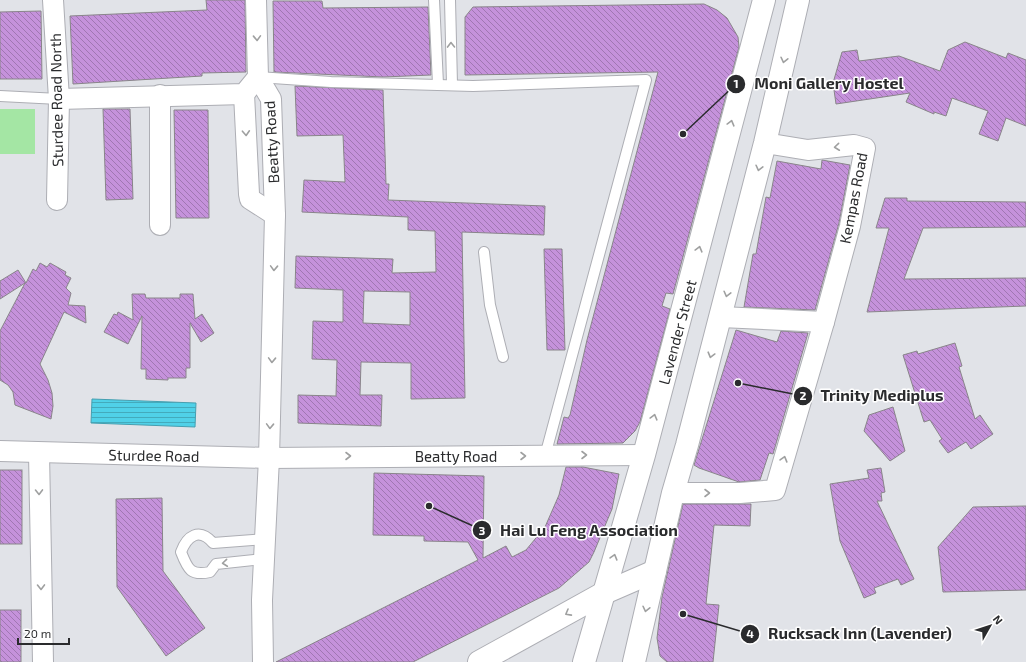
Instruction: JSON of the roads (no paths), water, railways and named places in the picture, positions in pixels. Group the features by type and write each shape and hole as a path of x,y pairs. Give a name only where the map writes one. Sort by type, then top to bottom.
{"main road":[{"name":"Lavender Street","path":"584,662 602,594 644,455 764,0"},
{"path":"634,662 673,493 721,317 765,143 798,0"},
{"path":"479,662 602,594 655,571"}],"street":[{"name":"Sturdee Road North","path":"53,0 59,99 57,200"},
{"name":"Beatty Road","path":"256,0 258,77 271,99 275,215 269,458 262,600 263,662"},
{"path":"59,99 160,95 244,94 258,77"},
{"name":"Beatty Road","path":"244,94 250,199 275,215"},
{"path":"160,95 160,224"},
{"name":"Kempas Road","path":"673,493 740,493 775,490 824,322 850,226 865,148 854,145 808,150 765,143"},
{"path":"721,317 824,322"},
{"name":"Sturdee Road","path":"0,451 269,458"},
{"path":"40,453 43,662"},
{"name":"Beatty Road","path":"269,458 644,455"}],"lane":[{"path":"434,0 438,84"},
{"path":"450,0 452,84"},
{"path":"258,77 331,82 452,84 472,86 646,80 545,456"},
{"path":"0,96 59,99"},
{"path":"484,252 490,305 503,356"},
{"path":"264,559 216,564 210,572 199,574 192,572 186,564 181,552 190,536 198,534 208,537 213,542 265,539"}],"water":[{"path":"92,399 196,403 195,427 91,423"}],"place":[{"name":"Moni Gallery Hostel","path":"683,134"},
{"name":"Trinity Mediplus","path":"738,383"},
{"name":"Hai Lu Feng Association","path":"429,506"},
{"name":"Rucksack Inn (Lavender)","path":"683,614"}]}
